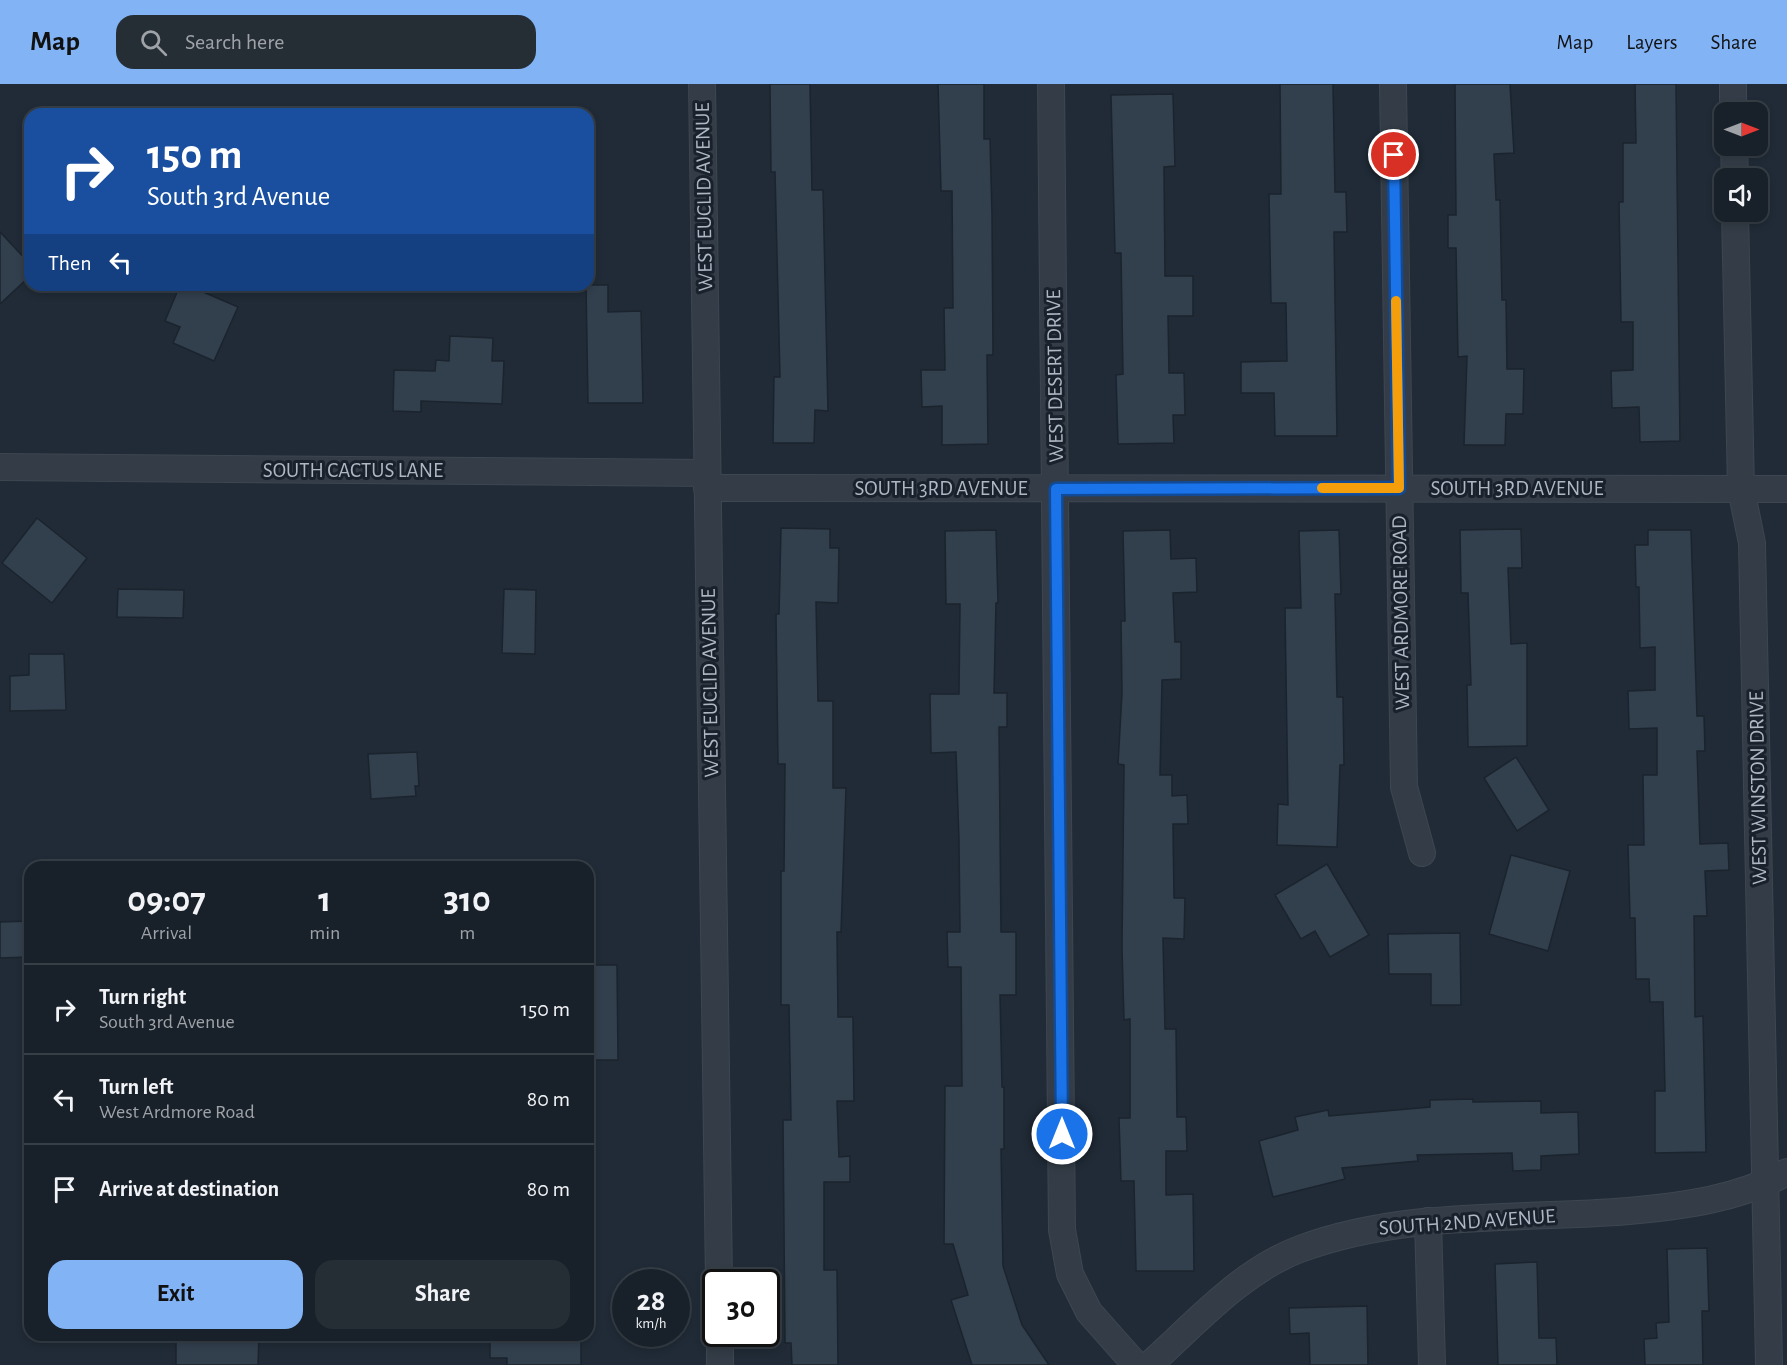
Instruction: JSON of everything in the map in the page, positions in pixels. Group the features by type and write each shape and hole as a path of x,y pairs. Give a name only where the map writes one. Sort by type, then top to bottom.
{"street":[{"name":"WEST EUCLID AVENUE","path":"702,84 718,1269"},
{"name":"WEST DESERT DRIVE","path":"1051,84 1062,1230 1070,1274 1089,1312 1136,1365"},
{"name":"WEST ARDMORE ROAD","path":"1393,84 1404,787 1422,852"},
{"path":"1733,84 1733,102"},
{"name":"WEST WINSTON DRIVE","path":"1736,222 1741,489 1752,543 1777,1178 1769,1365"},
{"name":"SOUTH CACTUS LANE","path":"0,467 706,481"},
{"name":"SOUTH 3RD AVENUE","path":"706,481 1056,489 1787,489"},
{"name":"SOUTH 2ND AVENUE","path":"1149,1365 1244,1280 1298,1250 1360,1231 1428,1221 1657,1209 1707,1201 1777,1178"},
{"path":"1428,1221 1432,1365"},
{"path":"720,1347 720,1365"}],"building":[{"path":"770,84 810,84 812,190 823,190 828,411 815,410 814,443 773,443 774,377 780,377 775,172 771,172"},
{"path":"938,84 984,84 984,139 990,139 992,215 993,355 987,355 988,444 942,445 942,406 922,407 921,370 945,370 944,308 953,308 952,191 941,191"},
{"path":"1280,84 1333,84 1335,192 1346,192 1347,232 1334,232 1337,436 1275,436 1274,393 1241,393 1241,362 1287,361 1286,303 1271,303 1269,194 1281,194"},
{"path":"1455,84 1510,84 1514,153 1494,154 1496,200 1500,200 1502,300 1506,300 1507,369 1524,369 1523,414 1506,414 1505,445 1464,445 1467,356 1458,357 1456,248 1448,248 1448,215 1456,215"},
{"path":"1635,84 1676,84 1680,441 1640,442 1639,407 1612,408 1611,371 1633,370 1633,322 1621,322 1619,202 1623,202 1623,143 1636,143"},
{"path":"1173,94 1175,166 1164,167 1165,276 1193,276 1193,316 1168,316 1169,373 1184,373 1185,415 1173,415 1174,443 1118,444 1116,375 1123,374 1121,253 1115,253 1111,95"},
{"path":"0,232 24,258 24,282 0,304"},
{"path":"594,285 608,285 608,312 641,311 643,403 588,403 586,291 594,291"},
{"path":"178,291 201,291 238,307 214,361 173,343 180,327 165,321"},
{"path":"450,336 493,338 492,361 504,361 502,404 421,401 421,412 393,411 394,370 435,371 436,360 449,361"},
{"path":"37,518 87,558 52,603 2,563"},
{"path":"781,528 830,529 830,548 839,548 838,603 816,602 818,701 833,701 833,788 846,788 841,932 837,932 838,1017 853,1017 854,1101 837,1101 839,1157 850,1156 850,1182 824,1182 824,1270 837,1270 838,1365 792,1365 791,1343 785,1343 783,1120 791,1120 789,1005 781,1005 781,871 784,871 785,764 778,764 776,614 779,614"},
{"path":"1521,529 1522,568 1508,568 1511,644 1527,643 1527,746 1468,747 1467,685 1471,685 1468,593 1461,593 1460,530"},
{"path":"996,530 998,603 996,603 994,693 1007,693 1007,727 999,727 1001,932 1016,932 1016,995 1000,995 1002,1087 1004,1087 1004,1149 1001,1149 1003,1266 1022,1325 1049,1365 972,1365 951,1300 968,1295 953,1244 944,1244 945,1086 962,1086 961,967 948,967 947,932 960,932 959,840 956,752 931,753 930,694 959,694 960,604 946,604 945,531"},
{"path":"1170,530 1171,559 1196,558 1197,592 1173,593 1175,642 1181,642 1181,679 1162,680 1160,775 1172,775 1172,796 1187,795 1188,824 1173,824 1174,898 1185,898 1184,939 1163,938 1165,1029 1176,1029 1177,1117 1186,1117 1187,1151 1166,1151 1166,1195 1193,1194 1194,1271 1136,1271 1134,1181 1121,1181 1119,1118 1130,1118 1130,1019 1124,1020 1122,948 1124,765 1118,764 1122,693 1121,621 1125,621 1123,531"},
{"path":"1339,530 1341,594 1335,594 1337,697 1343,697 1344,765 1340,765 1337,847 1277,845 1278,804 1288,805 1285,608 1301,608 1299,531"},
{"path":"1648,530 1691,530 1697,716 1704,716 1705,751 1697,751 1700,844 1728,843 1729,870 1705,871 1707,916 1694,916 1695,1017 1703,1016 1706,1152 1655,1153 1655,1091 1665,1091 1663,1002 1650,1002 1649,979 1636,979 1635,918 1630,918 1628,845 1644,845 1643,775 1657,775 1657,728 1629,729 1628,691 1655,690 1655,647 1640,648 1639,587 1636,587 1635,545 1648,545"},
{"path":"118,589 184,590 183,618 117,617"},
{"path":"504,589 536,590 535,654 502,653"},
{"path":"29,654 64,654 66,710 10,711 10,676 29,675"},
{"path":"417,752 419,786 415,786 416,796 371,799 368,754"},
{"path":"1516,757 1549,810 1517,831 1484,778"},
{"path":"1511,855 1570,871 1548,951 1489,934"},
{"path":"1327,864 1369,935 1330,957 1315,931 1301,939 1275,895"},
{"path":"24,921 24,957 0,958 0,922"},
{"path":"1460,933 1461,1005 1431,1005 1431,974 1389,974 1388,934"},
{"path":"594,965 617,965 618,1060 594,1060"},
{"path":"1473,1099 1473,1102 1541,1101 1541,1113 1578,1112 1579,1154 1541,1156 1541,1170 1513,1171 1512,1153 1417,1155 1418,1161 1342,1168 1345,1179 1273,1197 1259,1141 1298,1130 1295,1117 1328,1110 1329,1116 1430,1107 1430,1100"},
{"path":"1707,1248 1709,1311 1702,1311 1703,1365 1645,1365 1644,1339 1657,1338 1656,1323 1669,1322 1667,1249"},
{"path":"1537,1262 1539,1338 1556,1338 1557,1365 1498,1365 1495,1264"},
{"path":"1367,1306 1368,1365 1310,1365 1309,1333 1290,1334 1289,1308"},
{"path":"176,1341 259,1341 258,1365 176,1365"},
{"path":"490,1341 581,1341 581,1365 507,1365 507,1358 490,1358"}],"slow traffic":[{"path":"1322,488 1399,488 1396,301"}],"route":[{"path":"1062,1134 1056,489 1399,488 1394,155"}]}
